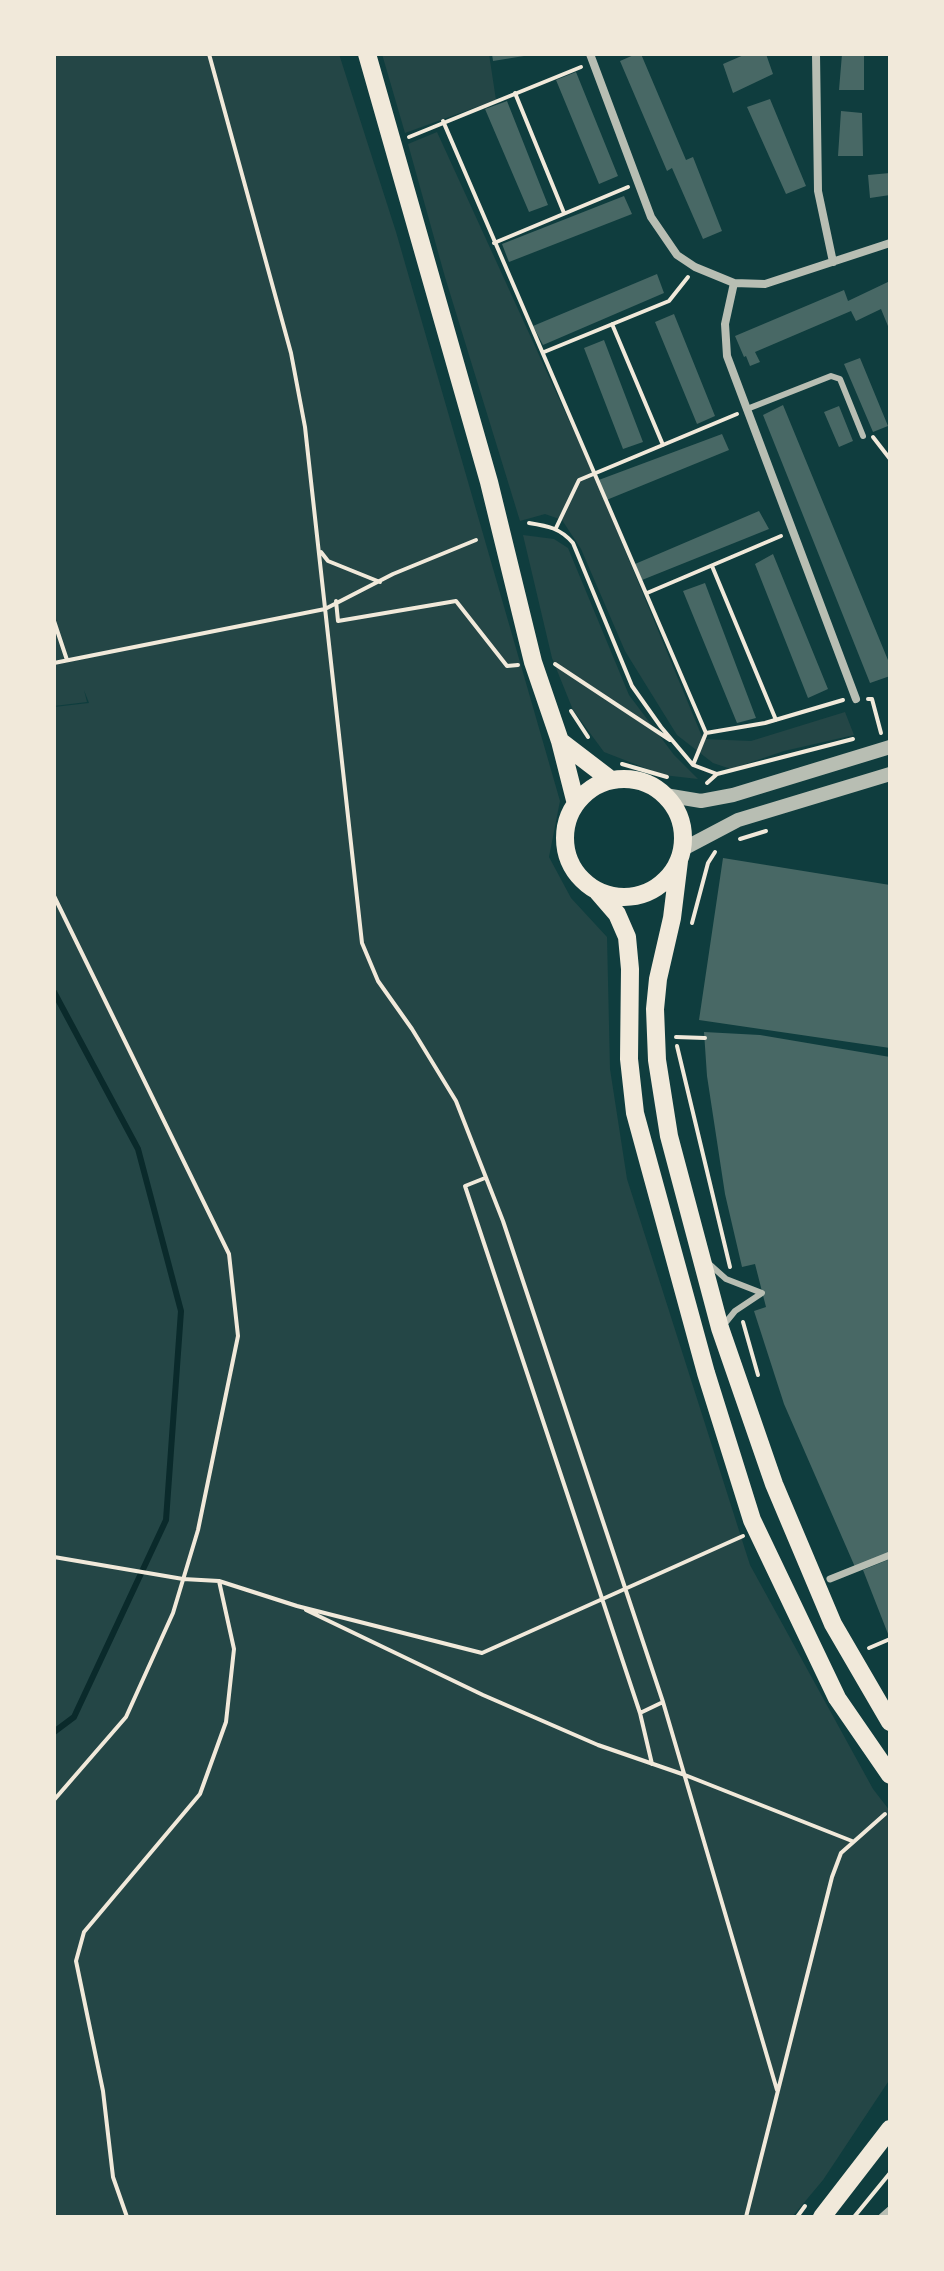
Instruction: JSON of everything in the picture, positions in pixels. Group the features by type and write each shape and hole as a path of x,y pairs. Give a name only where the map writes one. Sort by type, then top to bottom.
{"main road":[{"path":"367,54 489,482 533,662 560,741 576,804"},
{"path":"560,741 631,779 668,786 682,824 672,918 658,979 655,1009 657,1060 669,1136 720,1328 774,1484 833,1624 890,1722"},
{"path":"612,770 576,804 566,827 566,853 578,876 598,892 617,914 627,937 630,969 629,1059 635,1113 706,1373 756,1530 837,1698 890,1775"},
{"path":"598,892 617,898 636,897 654,890 669,877 681,855"},
{"path":"822,2217 890,2129"}],"street":[{"path":"816,54 818,191 833,262"},
{"path":"592,58 651,217 677,255 695,267 734,283 765,284 890,243"},
{"path":"734,283 725,324 727,356 856,699"},
{"path":"668,786 701,801 733,795 890,747"},
{"path":"681,855 738,820 890,774"},
{"path":"830,1579 890,1555"}],"lane":[{"path":"747,409 831,376 840,379 863,436"},
{"path":"699,1255 726,1279 762,1293 735,1311 720,1328"},
{"path":"881,2217 890,2209"}],"path":[{"path":"209,54 291,353 305,427 362,943 378,981 456,1101 503,1221 663,1702 777,2090"},
{"path":"409,137 592,58"},
{"path":"515,93 564,214"},
{"path":"443,121 706,733 693,765"},
{"path":"494,243 638,183"},
{"path":"544,352 669,301 695,267"},
{"path":"612,324 663,445"},
{"path":"556,528 579,480 747,409"},
{"path":"863,436 875,438 890,459"},
{"path":"529,523 556,528 573,543 632,686 693,765 717,774"},
{"path":"647,593 792,532"},
{"path":"54,663 325,609 336,601 476,540"},
{"path":"319,551 328,561 380,582"},
{"path":"712,566 776,720"},
{"path":"336,601 338,621 456,601 507,666 521,665"},
{"path":"54,621 67,660"},
{"path":"552,658 559,676"},
{"path":"555,664 676,744"},
{"path":"706,733 776,720 844,699 872,699 881,733"},
{"path":"567,700 571,712 592,744"},
{"path":"869,736 890,730"},
{"path":"705,785 717,774 858,738"},
{"path":"612,770 668,786"},
{"path":"735,841 777,827"},
{"path":"689,933 708,863 721,846"},
{"path":"54,896 229,1254 238,1336 198,1530 173,1613 126,1717 54,1800"},
{"path":"676,1027 732,1271"},
{"path":"676,1037 705,1038"},
{"path":"485,1177 465,1186 640,1713 652,1764"},
{"path":"742,1320 759,1379"},
{"path":"54,1557 183,1579 219,1581 297,1606 482,1653 756,1530"},
{"path":"127,2217 113,2177 103,2091 76,1961 84,1932 200,1794 226,1722 234,1649 219,1581"},
{"path":"297,1606 483,1695 598,1745 685,1775 852,1841"},
{"path":"867,1645 869,1648 890,1639"},
{"path":"640,1713 663,1702"},
{"path":"746,2217 832,1877 841,1853 885,1814"},
{"path":"854,2217 890,2173"}],"shaded area":[{"path":"54,54 339,54 396,232 560,801 549,857 571,898 607,937 610,1069 627,1179 750,1565 873,1789 890,1811 890,2079 823,2180 792,2217 54,2217 54,707 89,703 84,690 87,702 54,706"},
{"path":"382,54 489,54 496,100 405,133"},
{"path":"437,132 593,473 703,739 751,741 845,712 854,735 784,751 731,769 713,763 677,735 625,651 581,549 562,520 545,514 520,521 445,277 408,144"},
{"path":"523,535 554,539 568,548 629,695 674,755 698,779 663,775 604,752 573,710 552,658"}],"building":[{"path":"492,54 523,54 524,56 493,61"},
{"path":"641,54 686,160 693,157 722,231 703,239 672,168 667,171 620,61"},
{"path":"746,54 766,54 773,74 733,93 723,64"},
{"path":"842,54 864,54 864,90 839,90"},
{"path":"576,72 618,176 599,184 556,80"},
{"path":"770,99 806,186 786,194 747,107"},
{"path":"507,101 548,205 529,212 485,109"},
{"path":"841,111 862,113 863,156 838,156"},
{"path":"890,173 890,195 870,198 868,175"},
{"path":"624,196 632,214 509,262 502,244"},
{"path":"657,274 664,293 543,345 533,326"},
{"path":"890,281 890,331 881,309 856,321 851,311 755,352 760,362 750,366 744,357 735,336 844,290 848,301"},
{"path":"674,314 715,416 697,424 655,322"},
{"path":"604,340 643,442 623,449 584,348"},
{"path":"860,358 888,426 873,432 844,364"},
{"path":"783,405 890,665 890,676 870,683 763,415"},
{"path":"839,406 853,441 839,447 824,412"},
{"path":"722,434 729,450 604,501 596,481"},
{"path":"759,511 769,529 642,580 635,564"},
{"path":"773,554 828,689 808,698 755,564"},
{"path":"705,583 756,718 737,723 683,591"},
{"path":"723,858 890,885 890,1048 699,1020"},
{"path":"704,1032 760,1035 890,1057 890,1553 855,1567 784,1404 754,1311 766,1307 755,1264 742,1267 725,1194 707,1076"},
{"path":"890,1559 890,1639 863,1570"}],"waterway":[{"path":"54,992 138,1149 181,1311 166,1520 74,1717 54,1732"}]}
